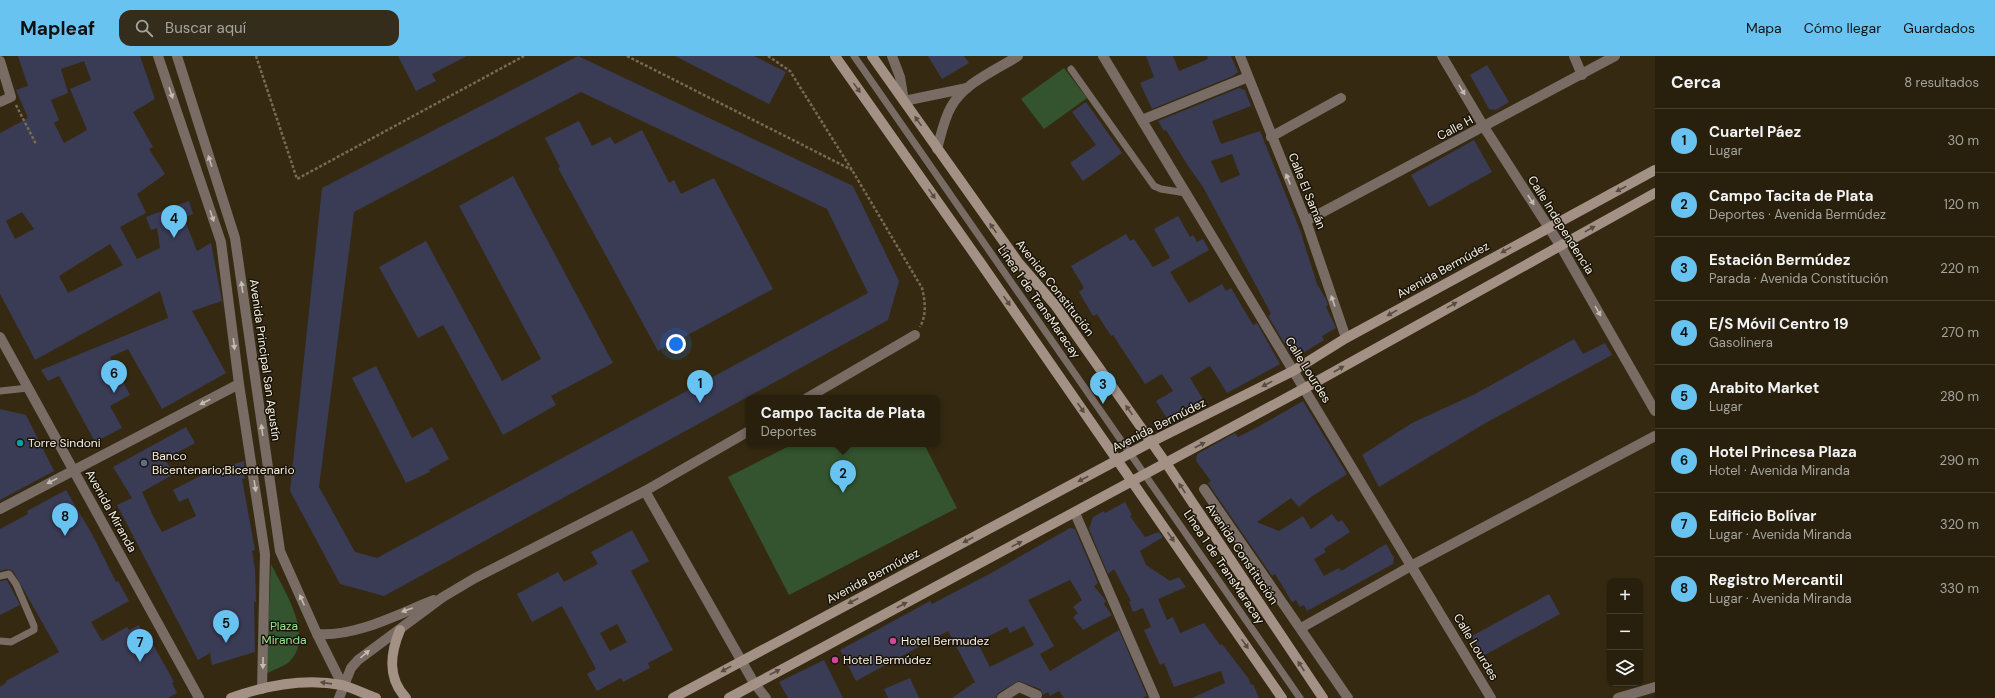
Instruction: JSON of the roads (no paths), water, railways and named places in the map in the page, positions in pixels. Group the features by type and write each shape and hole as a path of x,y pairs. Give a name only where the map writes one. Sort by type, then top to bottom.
{"street":[{"path":"158,56 221,242 239,384 265,554 262,689"},
{"name":"Avenida Principal San Agustín","path":"177,56 235,238 280,551 317,634 343,686"},
{"path":"835,56 1282,698"},
{"name":"Avenida Constitución","path":"872,56 1018,262 1055,305 1166,463 1323,698"},
{"path":"892,56 900,77 904,101 967,88"},
{"path":"937,148 951,107 967,88 1018,56"},
{"name":"Calle Lourdes","path":"1103,56 1491,698"},
{"name":"Calle El Samán","path":"1240,56 1271,137 1306,221 1346,338"},
{"name":"Calle Independencia","path":"1442,56 1484,127 1560,245 1655,411"},
{"path":"1574,56 1582,75"},
{"name":"Calle H","path":"1306,221 1582,75 1615,56"},
{"path":"0,61 11,97 0,102"},
{"path":"164,74 181,69"},
{"path":"1142,120 1248,77"},
{"path":"1271,137 1341,98"},
{"name":"Avenida Bermúdez","path":"673,698 741,660 1151,442 1293,371 1346,338 1655,170"},
{"path":"728,698 1133,482 1655,193"},
{"path":"229,305 244,303"},
{"path":"811,395 916,335"},
{"name":"Avenida Miranda","path":"0,337 199,698"},
{"path":"0,509 239,384"},
{"path":"339,698 351,668 358,660 372,648 400,630 443,597 475,578 645,491 746,433"},
{"path":"1301,628 1411,566 1655,436"},
{"path":"1204,489 1348,698"},
{"path":"645,491 762,696"},
{"path":"1075,513 1155,698"},
{"path":"265,554 280,551"},
{"path":"317,634 330,635 350,632 443,597"},
{"path":"400,630 393,648 392,672 398,689 406,698"},
{"path":"231,698 294,682 312,681 343,686 376,698"},
{"path":"1002,698 1019,687 1037,695"},
{"path":"1618,698 1655,687"}],"lane":[{"name":"Línea 1 de TransMaracay","path":"854,56 1132,453 1300,698"},
{"path":"1072,69 1154,186 1161,189 1186,193"},
{"path":"0,391 28,388"},
{"path":"0,576 9,574 16,584 34,626 34,630 11,642 0,641"}],"place":[{"name":"E/S Móvil Centro 19","path":"174,238"},
{"name":"Hotel Princesa Plaza","path":"114,393"},
{"name":"Cuartel Páez","path":"700,403"},
{"name":"Estación Bermúdez","path":"1103,404"},
{"name":"Torre Sindoni","path":"20,443"},
{"name":"Banco Bicentenario;Bicentenario","path":"144,463"},
{"name":"Campo Tacita de Plata","path":"843,493"},
{"name":"Registro Mercantil","path":"65,536"},
{"name":"Hotel Bermudez","path":"893,641"},
{"name":"Arabito Market","path":"226,643"},
{"name":"Hotel Bermúdez","path":"835,660"},
{"name":"Edificio Bolívar","path":"140,662"}],"park label":[{"name":"Plaza Miranda","path":"284,633"}]}
